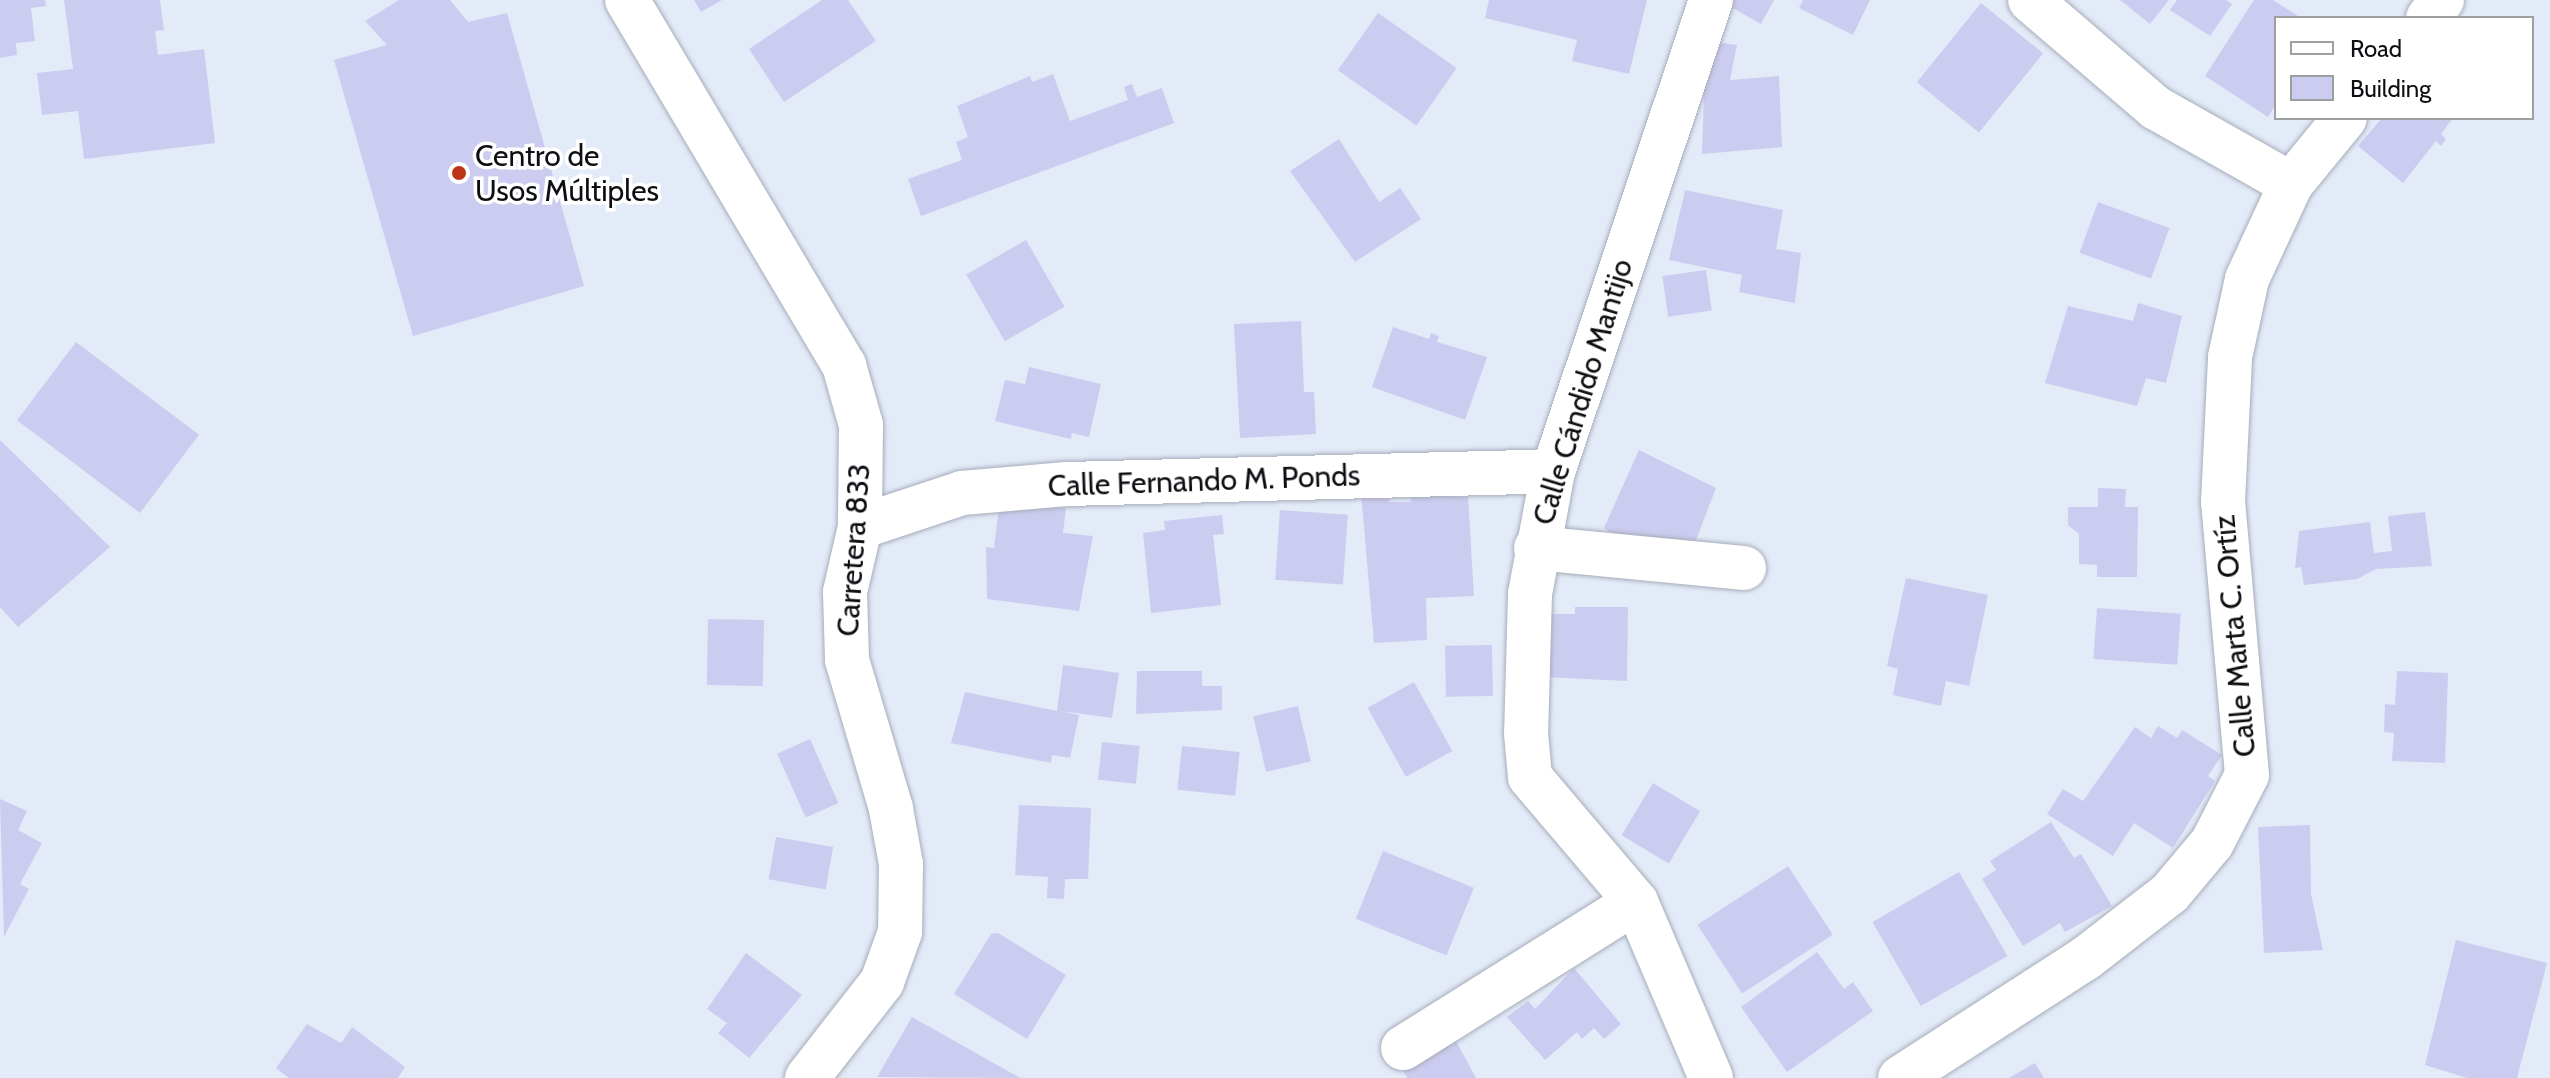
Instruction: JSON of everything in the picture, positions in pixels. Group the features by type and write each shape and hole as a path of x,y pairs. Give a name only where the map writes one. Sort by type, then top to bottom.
{"street":[{"name":"Carretera 833","path":"627,0 844,365 861,425 860,527 845,592 847,660 891,809 901,864 900,932 882,982 807,1078"},
{"name":"Calle Cándido Mantijo","path":"1711,0 1553,471 1536,548 1527,678 1530,777 1636,902 1711,1078"},
{"path":"2030,0 2156,108 2291,184"},
{"path":"2430,16 2442,0"},
{"name":"Calle Marta C. Ortíz","path":"1900,1078 2086,958 2170,893 2212,843 2247,775 2223,435 2247,279 2291,184 2343,120"},
{"name":"Calle Fernando M. Ponds","path":"860,527 962,493 1067,484 1553,471"},
{"path":"1536,548 1744,568"},
{"path":"1403,1048 1636,902"}],"building":[{"path":"0,0 45,0 46,6 31,8 35,41 16,43 17,55 0,58"},
{"path":"64,0 160,0 164,30 155,31 158,55 204,49 215,143 84,159 78,111 42,115 37,73 73,69"},
{"name":"Centro de Usos Múltiples","path":"399,0 450,0 468,22 507,13 584,286 413,336 334,60 387,45 365,21"},
{"path":"694,0 722,0 701,12"},
{"path":"822,0 848,0 876,41 784,102 749,49"},
{"path":"1489,0 1647,0 1629,74 1572,61 1577,40 1485,18"},
{"path":"1730,0 1774,0 1761,24 1727,5"},
{"path":"1803,0 1870,0 1853,35 1799,8"},
{"path":"2120,0 2169,0 2150,24"},
{"path":"2177,0 2226,0 2232,4 2210,36 2170,10"},
{"path":"2254,0 2273,0 2298,16 2274,16 2274,107 2268,117 2205,76"},
{"path":"1981,3 2043,53 1979,133 1917,82"},
{"path":"1378,13 1457,68 1416,125 1338,70"},
{"path":"1699,40 1737,45 1730,80 1779,76 1782,147 1702,154 1704,95 1689,95"},
{"path":"1053,74 1070,121 1128,100 1124,87 1132,84 1137,97 1162,88 1174,123 921,216 908,179 962,160 956,142 968,137 957,106 1030,76 1032,82"},
{"path":"2380,120 2452,120 2441,134 2446,139 2441,146 2436,141 2403,183 2358,146"},
{"path":"1339,139 1379,202 1400,188 1421,219 1355,262 1290,171"},
{"path":"1685,190 1783,210 1776,249 1801,253 1795,303 1739,292 1742,275 1669,260"},
{"path":"2098,202 2169,228 2151,279 2080,253"},
{"path":"1026,240 1064,307 1005,341 966,274"},
{"path":"1706,270 1712,311 1668,317 1662,276"},
{"path":"2138,303 2182,316 2166,383 2146,378 2137,406 2045,383 2068,306 2133,321"},
{"path":"1301,321 1304,392 1314,392 1316,434 1240,438 1234,324"},
{"path":"1393,327 1429,339 1431,333 1439,336 1437,342 1487,357 1465,420 1372,387"},
{"path":"76,342 199,435 140,513 17,420"},
{"path":"1029,367 1101,384 1089,437 1072,433 1071,439 995,421 1005,380 1025,384"},
{"path":"0,440 110,547 18,627 0,607"},
{"path":"1639,450 1716,488 1688,561 1647,556 1604,528"},
{"path":"2098,488 2126,489 2125,507 2138,507 2137,577 2097,577 2097,565 2079,564 2079,534 2068,525 2068,507 2098,507"},
{"path":"1361,492 1389,492 1389,502 1411,502 1411,494 1468,497 1474,596 1426,598 1427,640 1374,643"},
{"path":"1000,499 1066,508 1063,533 1093,536 1079,611 987,599 986,547 994,548"},
{"path":"1280,510 1348,515 1343,585 1275,580"},
{"path":"2425,512 2432,566 2376,569 2357,579 2304,585 2301,567 2295,568 2299,531 2370,522 2374,553 2392,551 2388,516"},
{"path":"1222,515 1224,534 1213,535 1221,605 1151,613 1143,533 1165,530 1164,521"},
{"path":"1906,578 1988,595 1969,686 1946,681 1941,706 1893,695 1898,669 1887,666"},
{"path":"1575,607 1628,607 1627,681 1545,677 1545,614 1575,614"},
{"path":"2097,608 2181,614 2177,665 2093,659"},
{"path":"708,619 764,620 763,686 707,685"},
{"path":"1492,645 1493,696 1446,697 1445,646"},
{"path":"1063,665 1119,673 1112,718 1061,711 1079,715 1070,758 1052,755 1051,763 951,743 965,692 1057,711"},
{"path":"1137,671 1202,671 1202,686 1222,686 1222,710 1136,714"},
{"path":"2397,671 2448,673 2445,763 2392,761 2394,733 2384,732 2385,704 2395,705"},
{"path":"1414,682 1452,751 1406,777 1368,708"},
{"path":"1298,706 1311,762 1266,772 1253,716"},
{"path":"2158,726 2177,738 2182,730 2222,755 2208,776 2215,781 2173,848 2134,823 2113,856 2047,814 2063,789 2083,801 2135,727 2151,738"},
{"path":"810,739 838,803 806,818 777,754"},
{"path":"1102,742 1140,746 1136,784 1098,780"},
{"path":"1182,746 1240,752 1235,796 1177,790"},
{"path":"1653,783 1700,811 1669,864 1622,835"},
{"path":"0,799 27,811 18,830 42,843 20,884 29,889 4,937"},
{"path":"1019,805 1091,808 1088,879 1065,879 1064,899 1047,898 1048,877 1015,875"},
{"path":"2051,822 2074,858 2081,854 2112,906 2065,932 2060,923 2023,946 1982,879 1996,870 1990,861"},
{"path":"2310,825 2311,894 2323,950 2264,953 2258,827"},
{"path":"776,837 833,847 826,889 769,879"},
{"path":"1383,851 1474,888 1447,955 1356,919"},
{"path":"1788,866 1833,935 1742,994 1697,925"},
{"path":"1959,872 2008,956 1921,1006 1872,922"},
{"path":"998,933 1066,975 1027,1039 954,994 991,934"},
{"path":"2456,940 2547,963 2517,1078 2467,1078 2425,1065"},
{"path":"1817,952 1844,989 1853,982 1873,1011 1787,1072 1741,1007"},
{"path":"746,953 802,995 749,1058 718,1033 727,1023 707,1009"},
{"path":"1574,968 1621,1024 1604,1039 1594,1028 1582,1039 1577,1032 1545,1060 1507,1017 1528,1001 1535,1009"},
{"path":"912,1017 1020,1078 877,1077"},
{"path":"307,1024 341,1043 352,1027 405,1067 398,1078 289,1078 276,1068"},
{"path":"1450,1030 1476,1078 1407,1078 1397,1059"},
{"path":"2035,1063 2044,1078 2009,1078"}],"place":[{"name":"Centro de Usos Múltiples","path":"459,173"}]}
